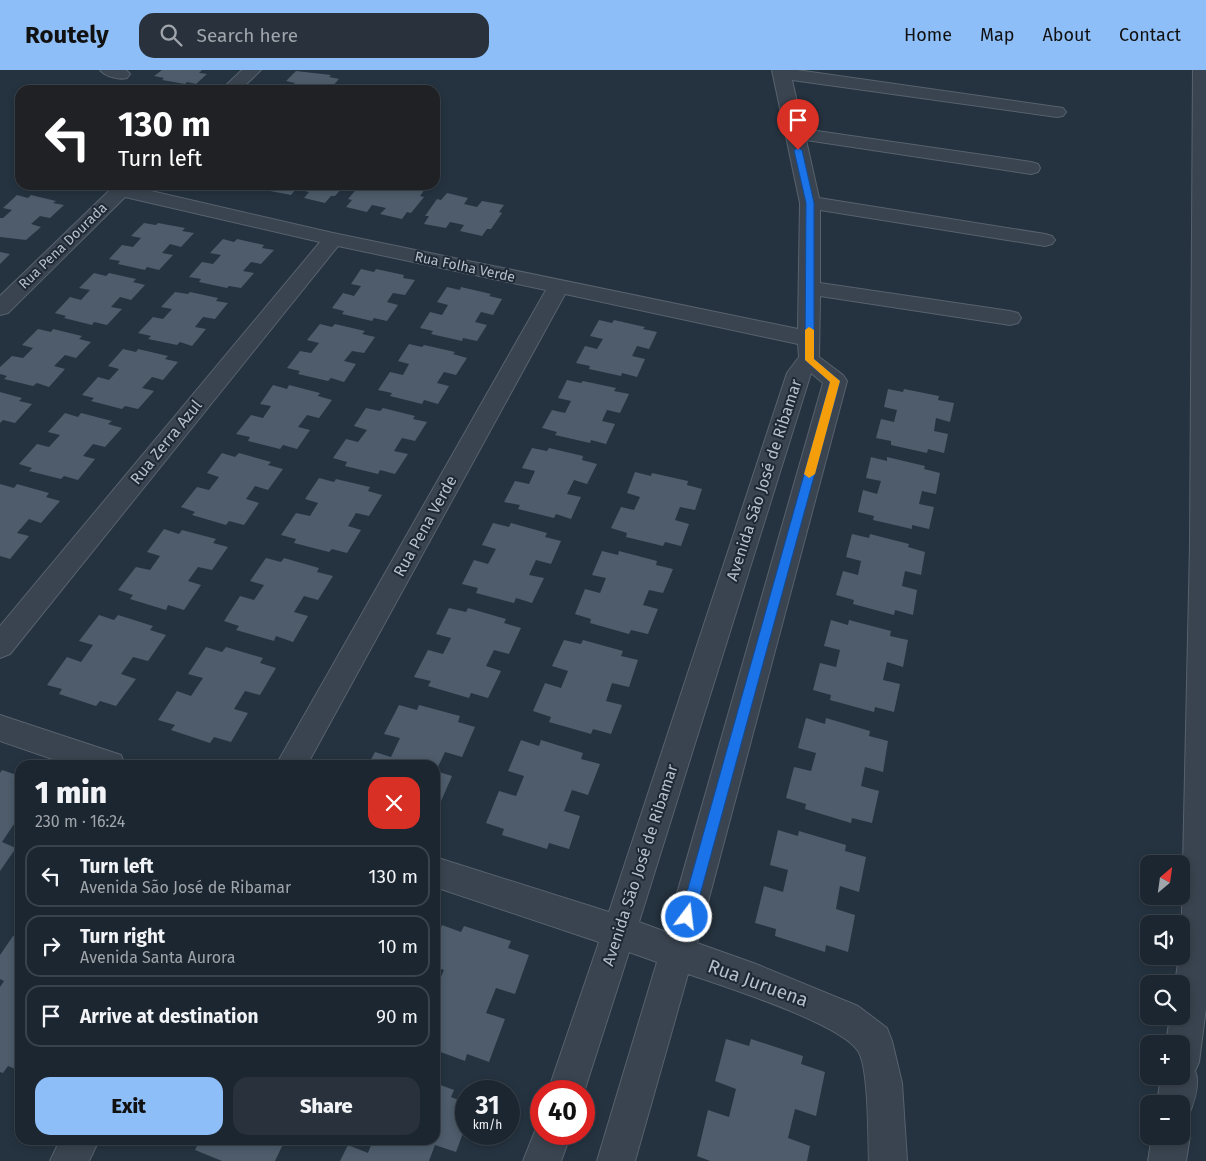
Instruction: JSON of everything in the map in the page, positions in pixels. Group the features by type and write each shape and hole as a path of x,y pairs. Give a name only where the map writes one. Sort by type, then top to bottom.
{"street":[{"path":"236,85 252,70"},
{"path":"1186,1035 1202,941 1205,155 1202,70"},
{"path":"809,350 810,203 781,72 1058,112"},
{"path":"794,133 1031,168"},
{"name":"Rua Pena Dourada","path":"0,308 122,190"},
{"name":"Rua Folha Verde","path":"132,190 333,239 559,286 809,350"},
{"path":"810,203 1045,240"},
{"name":"Rua Zerra Azul","path":"0,646 333,239"},
{"name":"Rua Pena Verde","path":"294,760 559,286"},
{"path":"810,288 1010,318"},
{"name":"Avenida São José de Ribamar","path":"570,1080 619,932 798,372 809,350 836,381 677,954 616,1161"},
{"path":"0,728 95,760"},
{"name":"Rua Juruena","path":"440,874 619,932 756,981 846,1018 874,1041 884,1083 888,1161"},
{"path":"68,1161 77,1145"},
{"path":"542,1161 548,1145"},
{"path":"1167,1161 1170,1145"}],"building":[{"path":"162,70 202,70 199,73 207,74 196,84 187,82 185,84 162,80 164,78 154,76"},
{"path":"296,71 331,75 329,77 339,79 334,85 293,85 295,83 286,81"},
{"path":"271,190 295,190 291,195"},
{"path":"300,190 340,190 325,203 304,198 309,192"},
{"path":"356,190 424,190 420,196 424,197 411,213 407,212 402,219 380,214 386,208 372,205 367,212 346,207 352,200 348,199"},
{"path":"447,193 468,198 464,204 477,207 482,201 504,205 499,212 502,213 491,229 487,229 482,236 460,231 464,225 450,222 446,228 424,224 429,216 425,216 437,199 441,200"},
{"path":"17,195 28,198 31,195 56,201 53,203 64,205 50,218 40,216 31,224 41,227 26,240 0,237 0,218 3,218 12,210 3,208"},
{"path":"144,223 156,225 158,223 185,228 182,231 194,233 181,247 170,244 162,253 173,255 159,270 147,267 145,270 118,264 120,261 109,259 122,245 133,247 141,238 131,236"},
{"path":"223,239 234,242 237,239 264,245 262,248 274,250 261,264 251,262 243,271 254,273 241,288 229,286 227,288 199,282 201,279 189,277 202,262 213,264 221,255 210,253"},
{"path":"0,252 10,254 0,264"},
{"path":"361,269 374,272 376,269 404,275 403,278 415,280 405,295 393,293 387,302 398,305 387,321 374,318 372,321 342,314 344,311 332,308 343,293 354,296 361,286 351,284"},
{"path":"94,273 106,276 109,273 136,279 133,282 145,285 131,300 120,297 111,307 122,309 107,325 94,322 92,325 64,318 66,316 55,313 70,297 81,300 90,290 79,288"},
{"path":"447,287 460,290 461,287 491,294 489,296 502,299 493,315 481,312 475,322 487,325 477,341 463,338 462,341 431,334 433,331 420,328 430,312 442,315 448,305 437,302"},
{"path":"175,292 188,294 190,292 218,298 216,301 228,303 215,319 203,317 195,327 206,329 192,346 180,342 177,345 148,339 151,336 138,333 153,317 163,319 172,309 161,307"},
{"path":"599,320 612,323 614,320 645,327 643,329 657,332 649,349 637,346 632,356 645,359 637,377 622,373 621,376 589,369 590,366 576,363 585,346 597,349 603,339 590,336"},
{"path":"320,324 332,327 335,324 365,331 362,334 375,337 364,353 352,351 344,361 356,364 344,382 331,378 328,381 298,374 300,371 287,368 300,351 311,353 319,343 307,340"},
{"path":"38,329 51,332 53,329 82,336 79,339 91,342 76,358 65,355 54,366 65,369 49,387 37,383 33,386 4,379 7,376 0,374 0,367 12,356 23,358 33,348 22,345"},
{"path":"409,344 422,347 424,345 455,352 453,354 467,358 456,375 444,372 437,383 449,386 438,404 424,400 422,404 390,396 392,393 378,390 390,372 403,375 409,364 398,361"},
{"path":"123,349 136,352 138,349 168,356 165,359 178,362 163,380 152,377 142,388 154,391 138,409 125,406 122,409 91,401 94,398 82,395 98,377 109,380 119,369 108,366"},
{"path":"567,380 581,383 583,381 616,388 614,391 629,394 620,413 607,410 602,421 615,424 606,444 591,440 590,443 555,435 557,432 542,428 552,410 565,413 571,401 558,398"},
{"path":"273,385 287,389 289,385 320,393 318,396 332,400 319,418 307,415 298,427 310,430 297,449 283,445 280,449 248,441 250,437 236,434 251,415 263,418 271,406 260,404"},
{"path":"888,389 903,392 904,389 939,396 938,400 954,403 950,422 936,418 934,431 948,434 944,453 928,449 927,453 891,445 891,441 876,438 881,419 894,422 897,410 884,407"},
{"path":"0,392 22,398 19,401 32,404 15,423 3,420 0,423"},
{"path":"366,408 380,411 383,408 415,416 413,419 427,422 415,441 402,438 394,451 408,454 395,474 380,470 378,474 345,466 347,462 333,458 346,439 358,442 367,430 354,426"},
{"path":"65,413 78,417 81,413 112,421 108,424 122,428 105,447 93,444 83,456 95,459 78,480 64,476 61,479 29,471 32,468 19,464 37,444 49,447 60,435 48,432"},
{"path":"532,448 547,451 549,448 583,456 582,460 597,464 587,484 574,480 567,494 581,497 571,519 556,514 554,518 518,509 520,505 504,502 515,481 529,484 535,471 522,468"},
{"path":"222,453 235,457 239,453 271,462 268,465 283,469 268,490 255,486 246,499 259,503 244,525 229,521 226,525 192,515 195,512 181,507 197,487 209,490 219,477 207,473"},
{"path":"871,457 887,461 887,457 925,466 924,469 940,473 936,494 922,491 919,504 934,507 929,529 912,525 912,529 873,520 874,516 858,512 863,490 877,494 881,481 866,478"},
{"path":"635,472 651,476 652,473 688,481 687,485 702,489 695,510 680,507 675,520 689,524 681,546 665,542 663,546 626,537 627,533 611,528 621,507 634,510 640,497 627,493"},
{"path":"319,478 334,482 336,479 370,487 368,491 382,495 369,516 356,513 348,526 361,530 347,553 332,549 329,552 294,543 296,539 281,535 296,513 310,516 318,503 305,499"},
{"path":"0,484 14,488 17,484 49,493 46,497 60,501 41,523 29,519 17,533 29,536 10,559 0,556"},
{"path":"493,523 509,527 511,523 547,533 545,537 561,541 551,564 536,560 529,575 544,578 532,603 516,598 514,603 476,593 478,588 462,584 474,560 488,564 496,549 482,545"},
{"path":"164,529 179,534 182,530 216,539 213,543 228,547 212,570 198,567 188,581 201,585 184,610 168,605 166,610 130,599 133,595 118,590 136,567 150,570 160,556 147,552"},
{"path":"852,534 869,538 870,534 909,544 908,547 925,552 921,575 905,571 902,586 917,590 913,615 895,610 894,615 853,604 854,600 836,595 843,571 858,575 861,561 846,557"},
{"path":"602,551 618,555 619,551 657,561 656,565 673,569 663,593 649,590 643,605 658,609 648,634 631,630 629,634 590,623 591,619 575,614 585,589 600,593 606,578 592,575"},
{"path":"266,558 281,562 284,558 319,568 317,572 333,576 318,600 304,596 294,612 308,616 293,642 276,636 274,641 236,630 239,626 224,621 240,596 254,600 264,585 250,581"},
{"path":"449,608 466,612 468,608 506,619 504,623 521,628 509,654 494,650 486,666 501,671 488,698 471,693 469,698 428,686 431,681 414,677 428,650 443,654 451,638 436,634"},
{"path":"99,615 114,620 118,615 153,626 150,630 166,635 148,661 133,657 121,674 136,679 116,706 100,701 96,706 59,694 62,689 47,685 67,657 81,662 93,645 79,641"},
{"path":"831,620 848,625 849,620 891,631 890,636 908,640 903,667 887,662 883,680 900,684 894,712 875,707 874,712 830,700 831,695 813,690 820,663 836,667 840,650 824,646"},
{"path":"564,640 581,644 583,640 623,651 621,656 638,660 629,687 612,683 606,701 622,705 611,734 593,729 591,734 549,722 551,717 533,711 545,683 561,688 568,671 552,666"},
{"path":"206,647 222,652 226,647 263,658 260,663 276,668 260,695 245,691 234,709 248,713 231,742 214,737 210,743 171,730 175,725 158,720 177,691 191,696 203,678 188,674"},
{"path":"399,705 417,710 419,705 460,716 458,722 475,727 462,757 445,752 440,763 440,760 371,760 375,752 391,757 400,738 384,734"},
{"path":"806,718 825,724 826,718 870,731 869,736 888,741 883,772 865,767 861,786 879,791 872,823 852,818 851,823 805,809 806,804 786,798 794,767 811,771 816,753 798,748"},
{"path":"521,740 539,746 541,740 583,753 581,759 600,764 588,795 572,790 564,811 580,816 569,849 549,843 547,849 502,835 504,829 486,823 499,791 516,796 524,776 508,771"},
{"path":"2,770 15,774 15,822 2,842 15,848 15,849 0,871 0,773"},
{"path":"440,772 452,776 440,803"},
{"path":"778,830 798,836 799,831 846,845 845,851 866,857 859,892 840,886 836,909 855,915 848,952 826,945 825,952 775,936 776,929 755,923 764,886 783,892 788,870 770,865"},
{"path":"442,925 461,932 464,926 511,941 508,948 529,955 515,994 496,988 486,1013 505,1019 489,1062 467,1054 465,1061 440,1052 440,979 444,970 440,969 440,930"},
{"path":"13,936 15,937 15,1069 8,1066 3,1073 0,1072 0,987 4,981 0,979 0,955"},
{"path":"726,1039 749,1046 751,1039 803,1056 801,1064 825,1072 816,1116 795,1109 788,1138 810,1146 807,1161 710,1161 697,1156 708,1110 729,1117 736,1089 715,1081"},
{"path":"440,1085 454,1090 451,1097 455,1099 455,1145 459,1145 456,1152 435,1145 440,1145"},
{"path":"198,1145 283,1145 275,1161 222,1161 195,1150"},
{"path":"348,1145 368,1153 371,1145 435,1145 429,1161 340,1161"}],"slow traffic":[{"path":"809,330 810,360 836,381 809,474"}],"route":[{"path":"687,917 836,381 810,360 810,203 798,150"}]}
